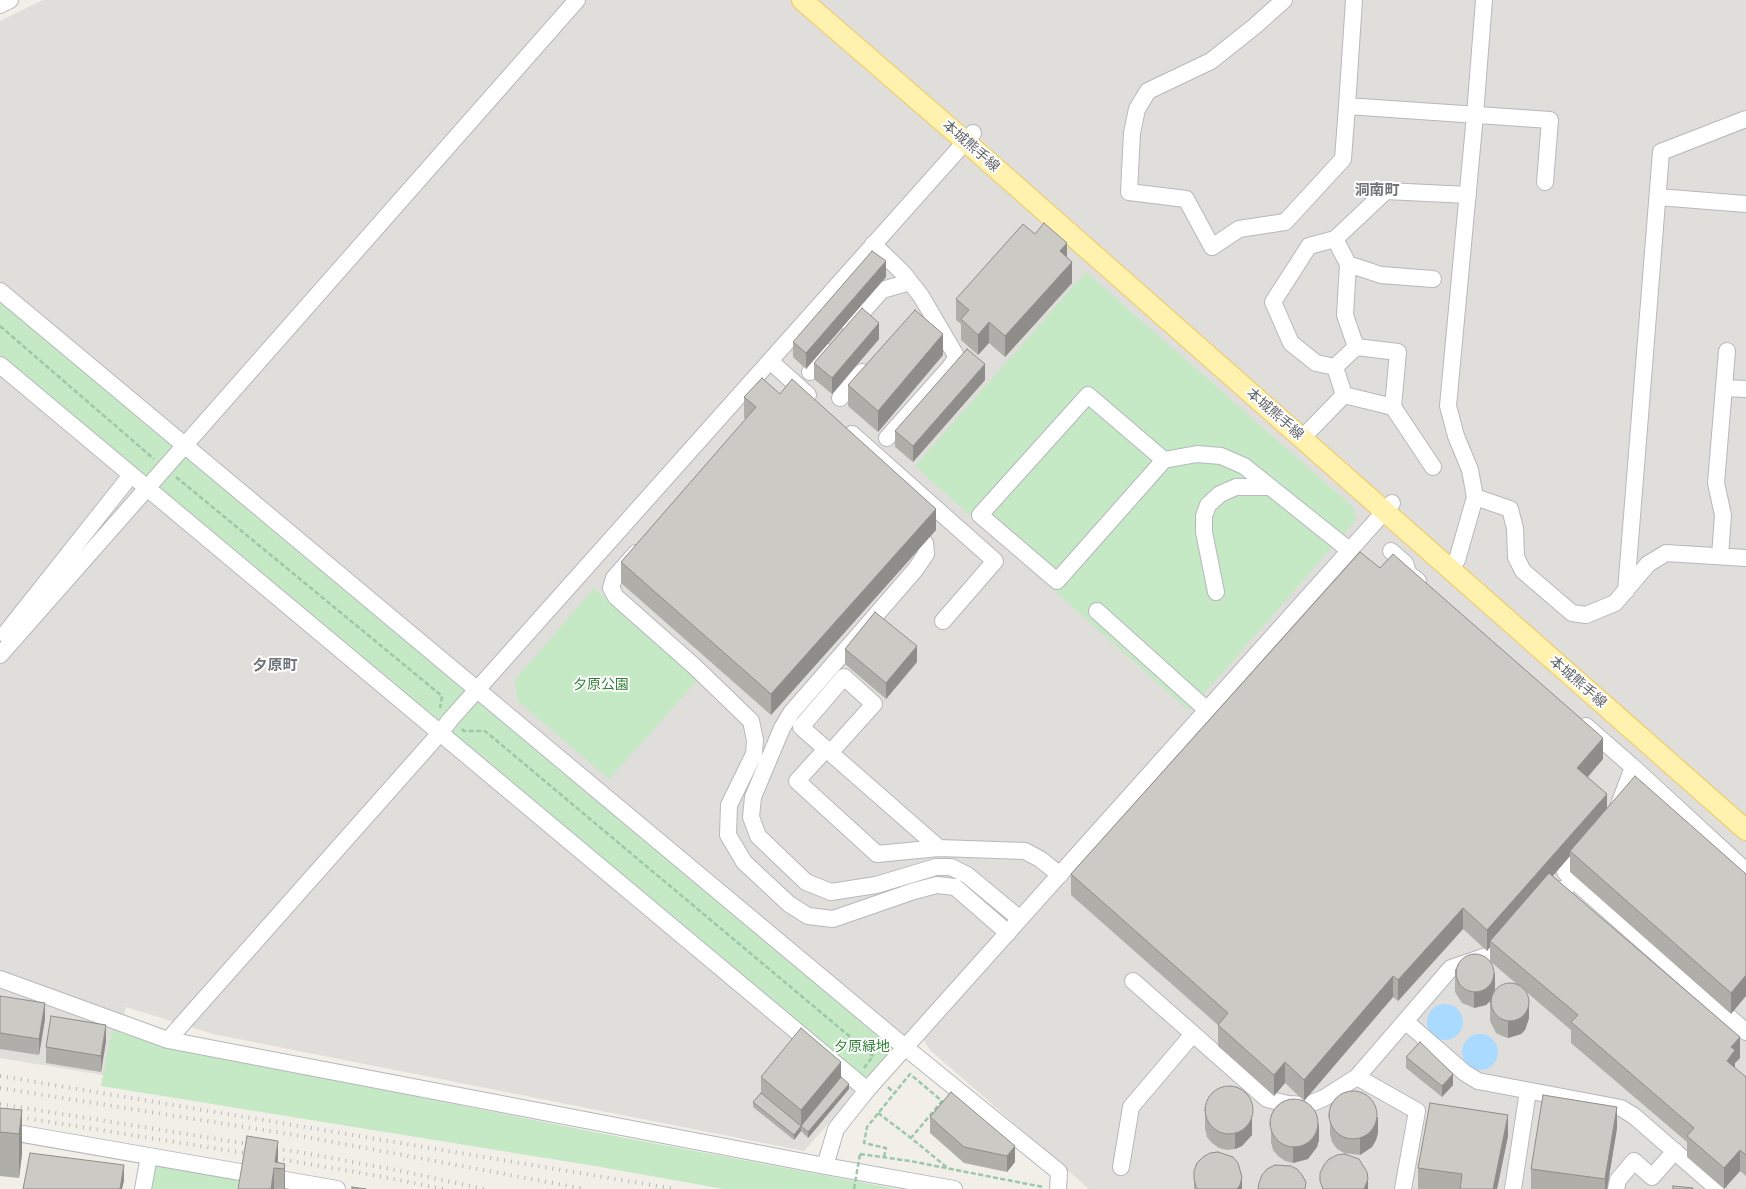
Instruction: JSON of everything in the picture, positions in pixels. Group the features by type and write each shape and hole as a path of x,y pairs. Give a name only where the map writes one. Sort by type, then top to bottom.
{"main road":[{"name":"本城熊手線","path":"802,0 969,137 1310,430 1388,507 1458,560 1746,813"},
{"name":"本城熊手線","path":"822,0 969,137 1388,507 1746,830"}],"street":[{"path":"0,5 10,0"},
{"path":"0,655 577,0"},
{"path":"1284,0 1211,61 1148,91 1137,109 1132,133 1129,192 1186,199 1212,248 1239,229 1285,222 1343,159 1354,0"},
{"path":"1458,560 1475,497 1470,470 1456,436 1448,406 1484,0"},
{"path":"1347,106 1550,120 1545,182"},
{"path":"1626,591 1662,152 1746,119"},
{"path":"168,1040 969,137"},
{"path":"1335,367 1316,363 1291,343 1273,302 1308,246 1335,239 1386,191 1468,195"},
{"path":"1658,197 1746,204"},
{"path":"1335,239 1348,264 1345,315 1356,347"},
{"path":"874,244 903,272 924,301 955,354 955,360 888,438"},
{"path":"1348,264 1381,274 1434,279"},
{"path":"810,372 882,290 910,282"},
{"path":"0,291 906,1048 1059,1172 1058,1189"},
{"path":"911,316 924,301"},
{"path":"1335,367 1356,347"},
{"path":"1356,347 1398,352 1393,407 1433,467"},
{"path":"1720,556 1723,515 1716,484 1727,351"},
{"path":"840,398 873,360"},
{"path":"770,361 821,406"},
{"path":"0,365 867,1090"},
{"path":"1335,367 1344,396"},
{"path":"1724,388 1746,389"},
{"path":"1164,460 1088,395 980,515 1057,581 1164,460 1197,454 1221,456 1244,466 1349,550"},
{"path":"1310,430 1344,396"},
{"path":"1344,396 1393,407"},
{"path":"843,425 995,561 943,621"},
{"path":"0,640 131,476"},
{"path":"1216,592 1204,532 1204,516 1208,506 1220,494 1236,487 1270,487"},
{"path":"1475,497 1510,509 1515,528 1516,557 1523,571 1572,613 1586,615 1616,603 1648,564 1666,553 1746,558"},
{"path":"825,1166 836,1129 867,1090 1388,507"},
{"path":"895,518 925,542 926,554 909,578 791,713 782,728 753,797 751,817 758,836 806,882 831,892 876,885 936,867 951,867 967,875 1020,920"},
{"path":"646,541 614,578 611,588 616,597 694,666 751,721 756,740 754,754 729,805 728,835 744,862 789,904 808,916 833,919 937,885 955,887 1008,933"},
{"path":"1387,573 1395,554 1405,563 1408,573 1431,592"},
{"path":"1097,610 1207,710"},
{"path":"938,848 828,751 801,727 844,677 874,704 828,751 797,781 877,854 938,848 1025,851 1040,859 1060,875"},
{"path":"1573,715 1633,767 1746,871"},
{"path":"1610,820 1616,813 1633,767"},
{"path":"1597,835 1565,872 1746,1032"},
{"path":"1535,904 1548,890 1565,888 1573,880"},
{"path":"1133,981 1267,1099 1288,1104 1307,1105 1324,1098 1357,1076 1450,968 1489,955 1515,926"},
{"path":"0,979 168,1040 954,1189"},
{"path":"1405,1021 1465,1073 1478,1081 1621,1108 1634,1116 1718,1189"},
{"path":"1121,1168 1131,1107 1193,1034"},
{"path":"1357,1076 1417,1111 1404,1189"},
{"path":"1513,1189 1528,1091"},
{"path":"0,1130 338,1189"},
{"path":"1616,1189 1618,1180 1634,1161 1652,1178 1675,1151"},
{"path":"143,1189 149,1156"}],"path":[{"path":"884,1157 886,1148 864,1143 867,1127 910,1074 942,1101 911,1138"},
{"path":"878,1113 949,1169"},
{"path":"854,1189 860,1154 910,1161 1052,1189"}],"shaded area":[{"path":"43,0 1746,0 1746,1189 1089,1189 930,1050 915,1027 804,1151 213,1034 126,1007 109,1076 0,1058 0,21"}],"green space":[{"path":"1086,272 1353,507 1356,520 1189,711 915,466"},
{"name":"夕原緑地","path":"0,300 887,1039 891,1046 890,1050 868,1076 862,1076 0,355"},
{"name":"夕原公園","path":"594,588 698,680 609,779 518,701 515,680"},
{"path":"112,1030 163,1046 599,1133 897,1189 724,1189 595,1166 101,1086"},
{"path":"156,1164 239,1180 237,1189 152,1189"}],"water":[{"path":"1445,1004 1452,1005 1458,1009 1462,1015 1462,1029 1458,1035 1452,1039 1445,1040 1438,1039 1432,1035 1428,1029 1427,1022 1428,1015 1432,1009 1438,1005"},
{"path":"1480,1034 1487,1035 1493,1039 1497,1045 1497,1059 1493,1065 1487,1069 1480,1070 1473,1069 1467,1065 1463,1059 1462,1052 1463,1045 1467,1039 1473,1035"}],"building":[{"path":"1044,223 1067,243 1060,251 1072,262 1005,336 989,322 978,335 961,319 969,310 956,299 1023,224 1035,234"},
{"path":"872,251 886,261 806,353 793,342"},
{"path":"862,308 879,323 832,378 814,363"},
{"path":"915,310 943,334 878,411 848,385"},
{"path":"967,349 985,364 913,446 895,431"},
{"path":"762,378 780,394 792,379 936,509 771,694 621,562 756,407 744,397"},
{"path":"1360,552 1380,568 1393,554 1603,738 1577,768 1607,794 1487,930 1463,908 1398,980 1393,976 1304,1080 1285,1062 1274,1075 1218,1025 1228,1013 1071,874"},
{"path":"875,612 917,646 886,683 845,649"},
{"path":"1635,776 1746,874 1746,975 1731,993 1570,851"},
{"path":"1549,873 1740,1037 1731,1047 1735,1050 1727,1061 1746,1077 1746,1155 1740,1150 1724,1168 1687,1136 1694,1128 1571,1022 1578,1015 1490,941"},
{"path":"1475,954 1482,955 1488,960 1493,966 1493,980 1488,986 1482,991 1475,992 1468,991 1462,986 1457,980 1456,973 1457,966 1462,960 1468,955"},
{"path":"1510,983 1524,988 1529,1002 1524,1016 1510,1021 1496,1016 1491,1002 1496,988"},
{"path":"0,996 45,1003 39,1039 0,1033"},
{"path":"51,1016 106,1025 101,1056 46,1047"},
{"path":"801,1028 841,1062 801,1110 761,1077"},
{"path":"1420,1042 1453,1074 1442,1086 1406,1057"},
{"path":"841,1077 849,1084 808,1132 801,1126"},
{"path":"1229,1086 1238,1088 1246,1093 1251,1101 1253,1110 1251,1119 1246,1127 1238,1132 1229,1134 1220,1132 1212,1127 1207,1119 1205,1110 1207,1101 1212,1093 1220,1088"},
{"path":"1353,1091 1362,1093 1370,1098 1375,1106 1377,1115 1375,1124 1370,1132 1362,1137 1353,1139 1344,1137 1336,1132 1331,1124 1329,1115 1331,1106 1336,1098 1344,1093"},
{"path":"951,1092 1015,1146 1007,1156 964,1147 930,1117"},
{"path":"761,1093 801,1126 794,1135 753,1102"},
{"path":"1543,1095 1617,1107 1605,1179 1531,1169"},
{"path":"1294,1099 1303,1101 1311,1106 1316,1114 1318,1123 1316,1132 1311,1140 1303,1145 1294,1147 1285,1145 1277,1140 1272,1132 1270,1123 1272,1114 1277,1106 1285,1101"},
{"path":"1430,1103 1508,1115 1493,1189 1460,1189 1462,1174 1418,1168"},
{"path":"0,1108 22,1110 19,1134 0,1132"},
{"path":"247,1136 278,1141 275,1162 285,1164 284,1169 274,1168 271,1189 238,1189"},
{"path":"1218,1152 1233,1157 1238,1163 1242,1177 1240,1185 1237,1189 1198,1189 1194,1179 1197,1163 1210,1153"},
{"path":"30,1153 124,1165 120,1189 23,1189"},
{"path":"1345,1154 1359,1159 1367,1172 1368,1179 1364,1189 1323,1189 1320,1173 1324,1165 1329,1159"},
{"path":"1275,1165 1291,1166 1297,1169 1306,1182 1305,1189 1258,1189 1262,1175 1267,1169"},
{"path":"1673,1186 1693,1188 1693,1189 1673,1189"}],"railway":[{"path":"0,1076 675,1189"},
{"path":"0,1088 301,1136 585,1189"},
{"path":"0,1104 304,1153 484,1189"},
{"path":"0,1114 257,1155 443,1189"}],"district":[{"name":"洞南町","path":"1377,190"},
{"name":"夕原町","path":"275,665"}]}
